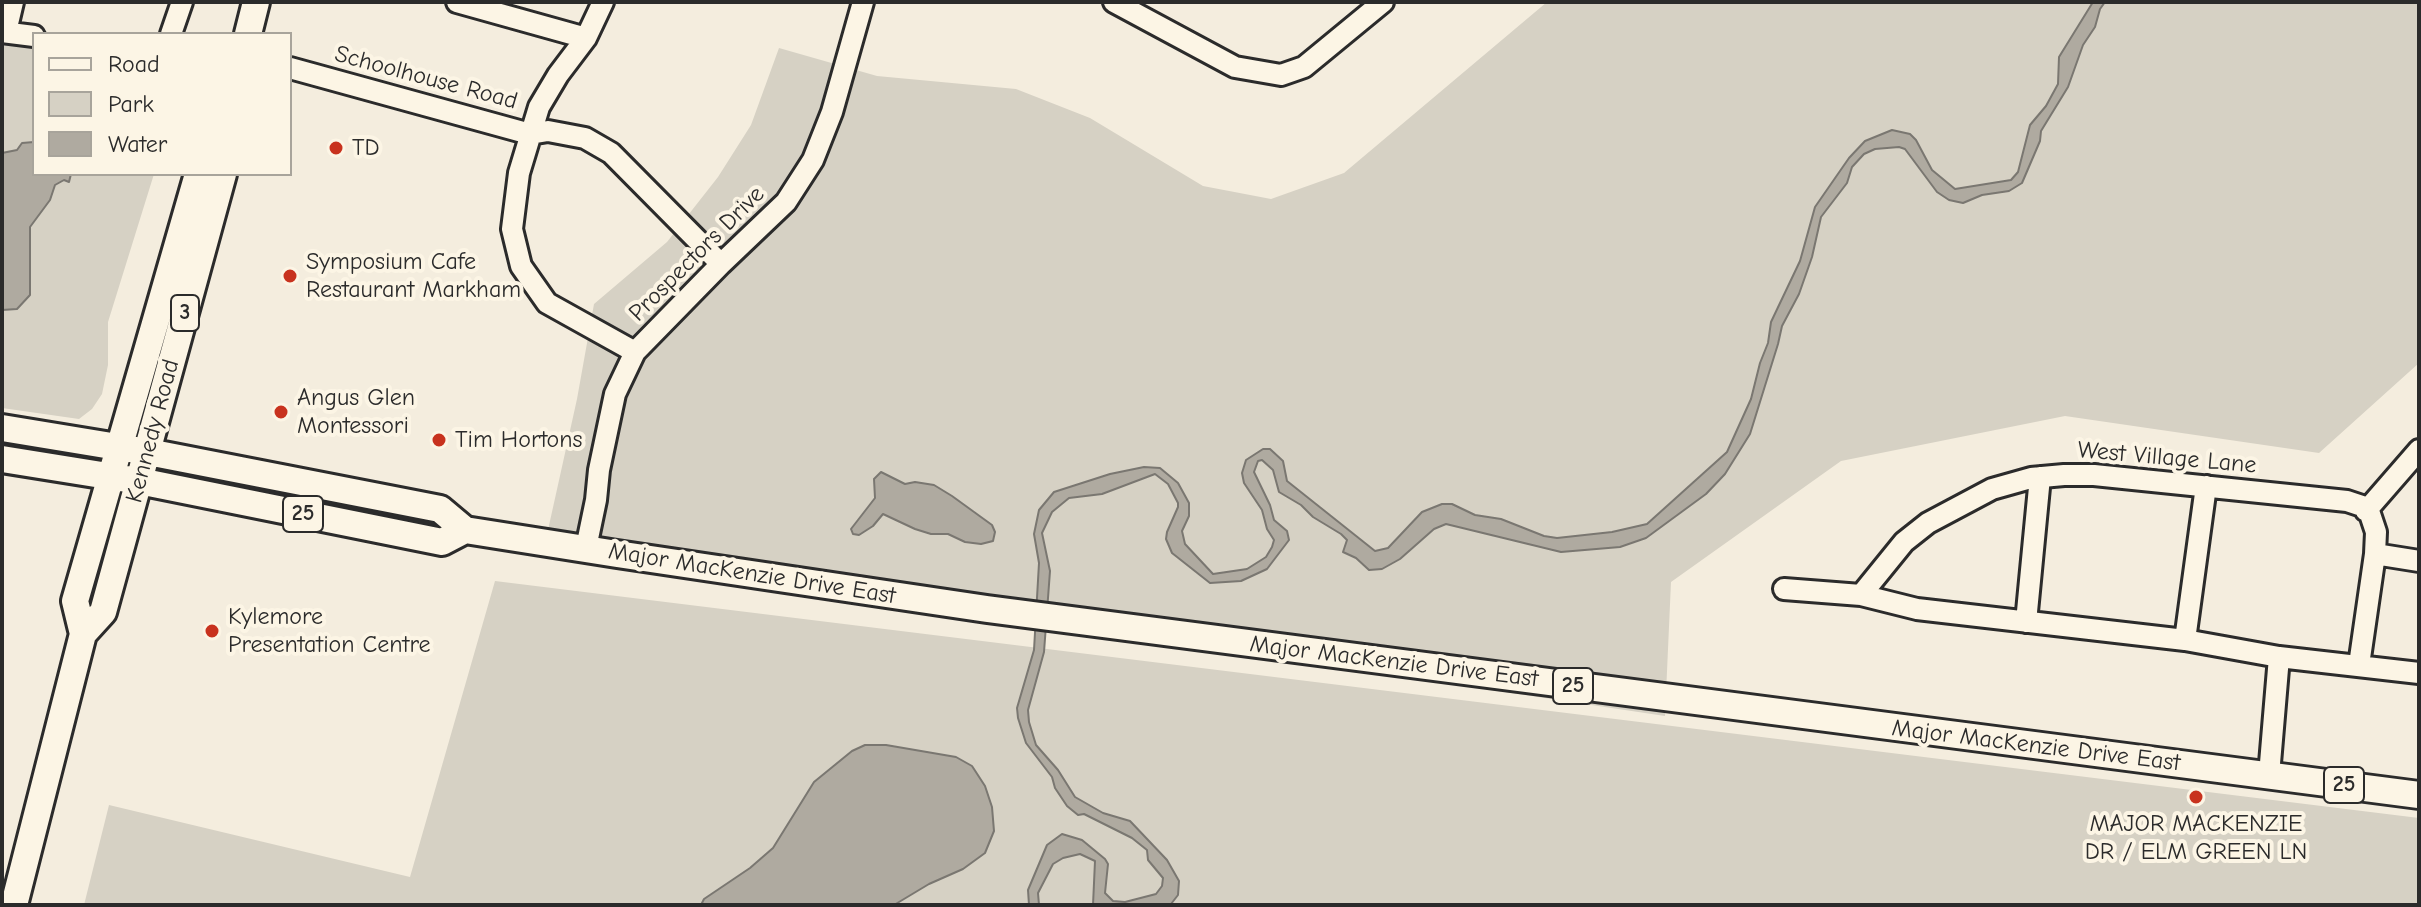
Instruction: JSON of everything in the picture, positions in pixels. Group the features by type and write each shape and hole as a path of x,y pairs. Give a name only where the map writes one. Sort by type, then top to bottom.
{"main road":[{"path":"248,32 256,2"},
{"name":"Kennedy Road","path":"14,905 83,634 75,601 197,176"},
{"name":"Kennedy Road","path":"83,634 103,612 222,176"},
{"name":"Major MacKenzie Drive East","path":"2,428 148,452 440,509 465,530 987,609 2419,795"},
{"name":"Major MacKenzie Drive East","path":"2,459 139,481 442,542 465,530"}],"street":[{"path":"13,2 4,32 32,36"},
{"path":"172,32 182,2"},
{"path":"457,2 586,38"},
{"path":"603,2 586,38 545,96 519,173 512,229 521,266 547,303 635,352"},
{"name":"Prospectors Drive","path":"586,548 615,394 635,352 786,202 813,160 832,112 863,2"},
{"path":"1114,2 1235,67 1281,75 1304,67 1383,2"},
{"name":"Schoolhouse Road","path":"292,69 530,134 548,131 585,138 611,153 721,264"},
{"path":"2359,665 2376,532 2366,511 2419,450"},
{"name":"West Village Lane","path":"1861,595 1904,542 1928,523 1992,489 2040,477 2094,475 2206,486 2347,501 2362,506 2366,511"},
{"path":"2026,622 2040,477"},
{"path":"2185,640 2206,486"},
{"path":"2375,554 2419,561"},
{"path":"1784,589 1861,595 1917,609 2185,640 2279,657 2419,673"},
{"path":"2269,775 2279,657"}],"green space":[{"path":"1547,2 2419,2 2419,363 2319,453 2065,416 1841,461 1671,582 1665,716 544,548 577,399 594,304 667,242 718,177 751,125 779,48 877,76 1016,89 1090,118 1203,186 1271,199 1344,173"},
{"path":"2,43 32,48 32,176 153,176 108,322 108,365 102,394 92,409 79,419 2,408"},
{"path":"495,581 2419,818 2419,905 84,905 109,805 410,877"}],"water":[{"path":"2093,2 2105,2 2095,27 2083,45 2068,87 2041,131 2040,141 2022,183 2009,191 1982,195 1963,203 1949,200 1937,192 1905,149 1899,147 1875,149 1864,154 1852,167 1847,183 1821,217 1812,257 1799,294 1782,326 1750,434 1725,474 1706,494 1646,538 1620,547 1561,552 1446,524 1434,529 1400,559 1382,569 1369,570 1356,558 1343,552 1347,540 1341,534 1279,492 1273,470 1262,460 1258,461 1254,472 1274,520 1287,531 1289,540 1267,569 1241,581 1210,583 1172,553 1166,539 1178,503 1168,484 1155,474 1102,494 1069,498 1052,512 1042,533 1050,571 1044,652 1028,710 1036,745 1058,770 1075,797 1103,813 1130,821 1167,860 1179,881 1178,895 1171,904 1093,905 1095,861 1080,854 1053,864 1038,893 1039,905 1029,905 1028,890 1047,845 1062,834 1082,840 1105,859 1108,864 1105,893 1113,901 1125,902 1156,894 1163,878 1148,860 1147,850 1132,838 1084,814 1078,815 1067,806 1052,777 1026,743 1018,718 1017,708 1034,650 1039,563 1034,534 1039,510 1054,492 1110,474 1144,467 1160,468 1178,483 1189,503 1189,516 1182,531 1185,544 1213,574 1247,569 1266,557 1272,547 1274,540 1267,529 1262,510 1244,483 1242,473 1246,460 1263,449 1270,449 1283,461 1287,481 1375,551 1388,548 1422,512 1442,504 1452,504 1475,515 1501,519 1557,538 1612,532 1647,524 1727,452 1751,399 1771,322 1800,261 1815,207 1849,158 1865,141 1892,130 1910,134 1932,170 1955,189 2011,180 2018,172 2030,125 2046,106 2058,84 2059,57"},
{"path":"32,142 32,176 70,176 69,182 64,180 55,185 50,200 30,227 30,295 17,309 2,310 2,153 17,150 22,143"},
{"path":"881,472 905,484 934,485 952,496 992,525 995,532 993,541 981,544 965,542 948,534 931,534 883,514 873,526 859,535 853,534 851,529 875,498 874,479"},
{"path":"865,745 886,745 956,757 972,766 985,786 992,807 994,831 985,853 963,869 929,884 894,905 701,905 704,899 750,868 773,848 814,782 852,751"}],"place":[{"name":"TD","path":"336,148"},
{"name":"Symposium Cafe Restaurant Markham","path":"290,276"},
{"name":"Angus Glen Montessori","path":"281,412"},
{"name":"Tim Hortons","path":"439,440"},
{"name":"Kylemore Presentation Centre","path":"212,631"},
{"name":"MAJOR MACKENZIE DR / ELM GREEN LN","path":"2196,797"}]}
